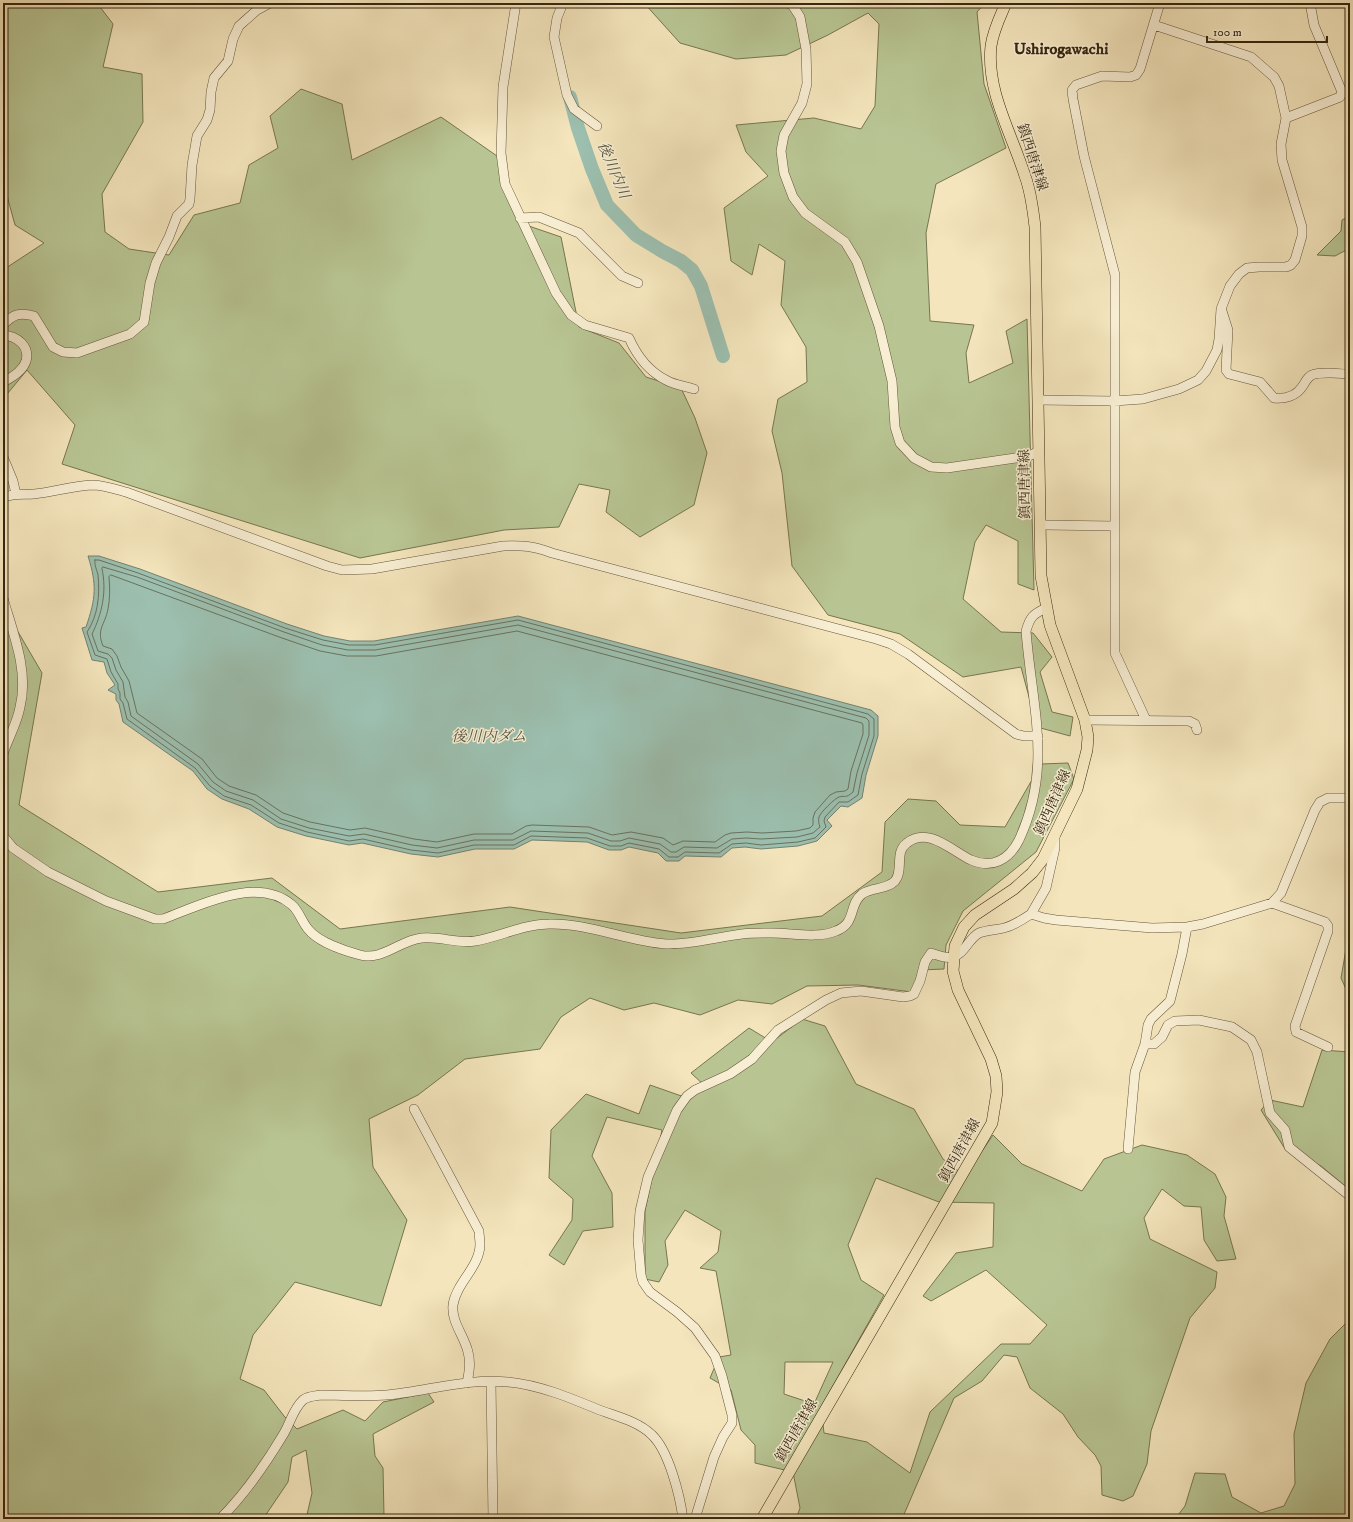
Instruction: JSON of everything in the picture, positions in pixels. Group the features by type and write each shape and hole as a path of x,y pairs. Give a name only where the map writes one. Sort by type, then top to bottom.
{"main road":[{"name":"鎮西唐津線","path":"762,1519 992,1123 996,1107 996,1076 991,1059 958,990 953,971 955,946 964,927 975,915 1014,889 1032,873 1043,859 1077,789 1087,750 1088,737 1085,720 1050,625 1041,576 1035,227 1032,197 1026,176 995,94 992,76 991,47 995,27 1006,3"}],"street":[{"path":"3,325 9,318 22,312 34,316 53,347 63,352 77,353 130,334 144,322 150,283 156,263 169,237 177,216 189,204 192,165 197,136 207,120 210,110 211,92 214,78 228,62 233,39 239,26 257,10 270,3"},
{"path":"516,3 503,87 501,153 505,184 520,218 556,294 571,314 585,325 629,338 634,351 650,370 667,381 694,389"},
{"path":"563,3 557,18 554,37 567,95 574,109 597,126"},
{"path":"788,3 793,6 800,17 806,49 807,84 802,103 784,135 780,151 784,172 793,197 805,213 845,242 857,262 879,326 892,382 895,427 900,443 914,458 931,467 947,468 1029,456 1039,451"},
{"path":"1146,720 1115,653 1115,275 1084,156 1072,99 1072,90 1076,85 1102,76 1130,77 1136,75 1140,69 1160,3"},
{"path":"1286,118 1340,98 1342,92 1314,25 1310,3"},
{"path":"1038,400 1143,400 1179,389 1198,380 1206,371 1217,350 1221,309 1230,286 1239,274 1247,268 1286,267 1291,265 1295,260 1302,236 1302,227 1282,160 1281,144 1286,118 1279,86 1274,77 1251,57 1154,25"},
{"path":"520,218 539,217 579,233 622,276 634,282"},
{"path":"1221,309 1228,330 1226,370 1228,374 1260,382 1274,398 1281,399 1293,396 1302,389 1307,378 1312,375 1319,373 1350,375"},
{"path":"3,335 10,335 24,344 26,362 12,378 3,382"},
{"path":"3,457 13,480 16,494"},
{"path":"3,498 16,494 34,494 93,485 110,487 327,566 342,570 372,569 503,546 524,545 540,548 552,553 891,644 908,654 1016,734 1024,736 1038,736"},
{"path":"1045,526 1114,526"},
{"path":"3,598 21,666 23,689 20,708 3,754"},
{"path":"3,836 13,848 48,872 106,901 155,919 163,919 234,893 258,892 280,897 294,906 308,930 321,941 362,956 382,954 404,942 421,938 440,938 461,942 475,941 525,926 550,924 578,926 643,941 669,944 742,934 832,934 844,928 850,920 858,899 863,894 893,883 899,872 900,854 902,848 914,838 928,837 937,840 953,851 982,864 992,864 1001,861 1010,854 1017,844 1030,815 1036,786 1038,765 1038,736 1026,631 1029,620 1037,612 1046,608"},
{"path":"1085,720 1189,721 1195,724 1197,730"},
{"path":"1031,914 1056,920 1152,928 1187,927 1203,924 1272,903 1281,893 1315,810 1320,802 1328,798 1350,798"},
{"path":"695,1519 714,1457 723,1437 732,1423 732,1415 715,1356 695,1328 677,1312 650,1292 644,1282 638,1240 640,1211 648,1177 677,1110 687,1096 695,1090 730,1074 752,1059 778,1030 826,1000 841,993 861,992 903,997 910,996 914,994 920,981 925,962 931,953 944,957 953,957 963,952 971,938 980,933 1003,929 1017,924 1031,914 1046,888 1055,848 1055,835"},
{"path":"1272,903 1325,922 1328,926 1328,931 1296,1026 1296,1032 1328,1047"},
{"path":"1128,1149 1135,1072 1145,1044 1148,1025 1151,1019 1170,1001 1187,927"},
{"path":"1145,1044 1154,1044 1162,1037 1168,1025 1175,1021 1199,1020 1232,1027 1251,1040 1257,1052 1270,1113 1285,1130 1290,1147 1350,1196"},
{"path":"414,1109 479,1231 480,1244 476,1260 454,1296 453,1308 455,1318 468,1352 470,1370 468,1383"},
{"path":"491,1382 493,1519"},
{"path":"220,1519 235,1504 260,1473 284,1433 295,1411 302,1401 310,1396 386,1395 468,1383 491,1382 506,1382 527,1385 553,1392 628,1421 652,1435 661,1448 675,1481 681,1503 683,1519 661,1519"}],"green space":[{"path":"3,3 97,3 113,24 103,67 142,74 143,122 102,194 105,232 129,249 169,255 194,215 240,203 249,165 278,148 270,116 301,89 342,104 352,160 441,117 497,156 520,223 561,237 579,327 619,343 646,377 681,388 695,418 707,453 694,505 640,537 606,512 610,490 579,484 559,527 504,530 360,558 62,464 75,425 27,370 3,399 3,270 44,243 15,225 3,181"},
{"path":"644,3 985,3 977,12 984,84 1006,148 936,184 926,233 930,321 974,325 966,353 969,383 1013,363 1006,331 1027,319 1034,590 1018,584 1018,541 986,525 975,542 963,599 1001,632 1033,633 1052,657 1040,672 1052,712 1073,717 1070,736 1037,727 1021,667 963,677 900,634 828,615 792,566 782,473 772,431 778,399 807,382 806,347 781,305 785,261 759,244 752,275 731,261 724,208 768,176 746,152 736,125 814,118 861,129 875,106 879,24 868,13 828,35 786,55 736,59 680,43"},
{"path":"1350,216 1350,248 1335,256 1317,255 1341,231 1342,220"},
{"path":"3,606 42,673 19,805 158,892 272,878 340,929 510,907 681,933 822,916 882,872 885,822 908,799 936,801 960,825 1005,827 1041,764 1068,763 1074,779 1036,852 963,911 946,945 944,969 921,970 912,992 858,985 807,986 772,1004 738,1000 700,1015 654,1003 624,1010 590,998 561,1017 540,1049 465,1059 418,1095 369,1119 373,1167 407,1220 381,1306 295,1282 253,1335 240,1379 264,1390 284,1416 297,1429 343,1410 365,1421 383,1402 428,1393 434,1402 373,1434 375,1456 383,1468 384,1516 388,1519 306,1519 312,1493 306,1450 292,1457 288,1482 263,1519 3,1519"},
{"path":"1350,945 1350,998 1341,978 1346,949"},
{"path":"802,1019 825,1026 856,1084 914,1109 943,1159 965,1176 993,1135 1022,1164 1082,1191 1104,1159 1142,1145 1187,1155 1215,1174 1226,1197 1224,1216 1236,1259 1217,1261 1204,1240 1201,1207 1184,1206 1162,1189 1144,1218 1150,1239 1217,1272 1215,1288 1190,1318 1151,1431 1147,1464 1133,1496 1123,1501 1102,1495 1101,1466 1095,1455 1078,1437 1063,1414 1030,1388 1017,1357 1004,1355 982,1381 954,1398 902,1519 796,1519 800,1508 793,1472 755,1463 755,1445 741,1430 731,1390 710,1378 719,1357 731,1355 716,1271 700,1268 718,1252 721,1231 685,1210 665,1241 668,1265 659,1282 645,1279 645,1211 662,1130 607,1117 592,1156 612,1193 613,1227 583,1231 564,1265 549,1255 572,1220 573,1199 549,1178 551,1130 586,1094 639,1114 650,1085 690,1099 705,1086 691,1073 749,1028 772,1042","holes":["876,1178 939,1202 994,1203 993,1247 956,1253 923,1296 931,1301 986,1270 1047,1325 1030,1344 1001,1344 930,1412 910,1473 867,1442 824,1433 821,1407 884,1295 861,1280 848,1245","785,1362 833,1362 814,1404 784,1394"]},
{"path":"1322,1050 1350,1052 1350,1190 1321,1166 1285,1149 1261,1110 1270,1100 1303,1107"},
{"path":"1350,1319 1350,1519 1175,1519 1185,1506 1195,1473 1225,1474 1232,1497 1261,1513 1284,1506 1295,1484 1294,1434 1306,1383 1330,1339"}],"water":[{"name":"後川内ダム","path":"88,556 99,556 140,569 287,624 324,636 350,641 374,641 518,616 871,710 878,716 878,736 866,775 862,798 848,807 841,806 827,820 832,826 817,841 798,846 761,849 745,847 732,848 721,857 685,856 679,861 666,861 658,853 629,847 621,850 609,850 587,842 532,840 514,849 475,849 438,857 411,854 362,843 349,845 306,836 277,827 249,809 222,799 207,789 193,771 123,722 119,704 116,700 116,694 108,690 115,685 107,673 104,662 92,660 82,628 86,627 92,608 94,592 93,575"}],"waterway":[{"name":"後川内川","path":"570,97 578,128 592,169 607,205 636,235 681,261 692,270 701,286 723,356"}],"district":[{"name":"Ushirogawachi","path":"1061,48"}]}
